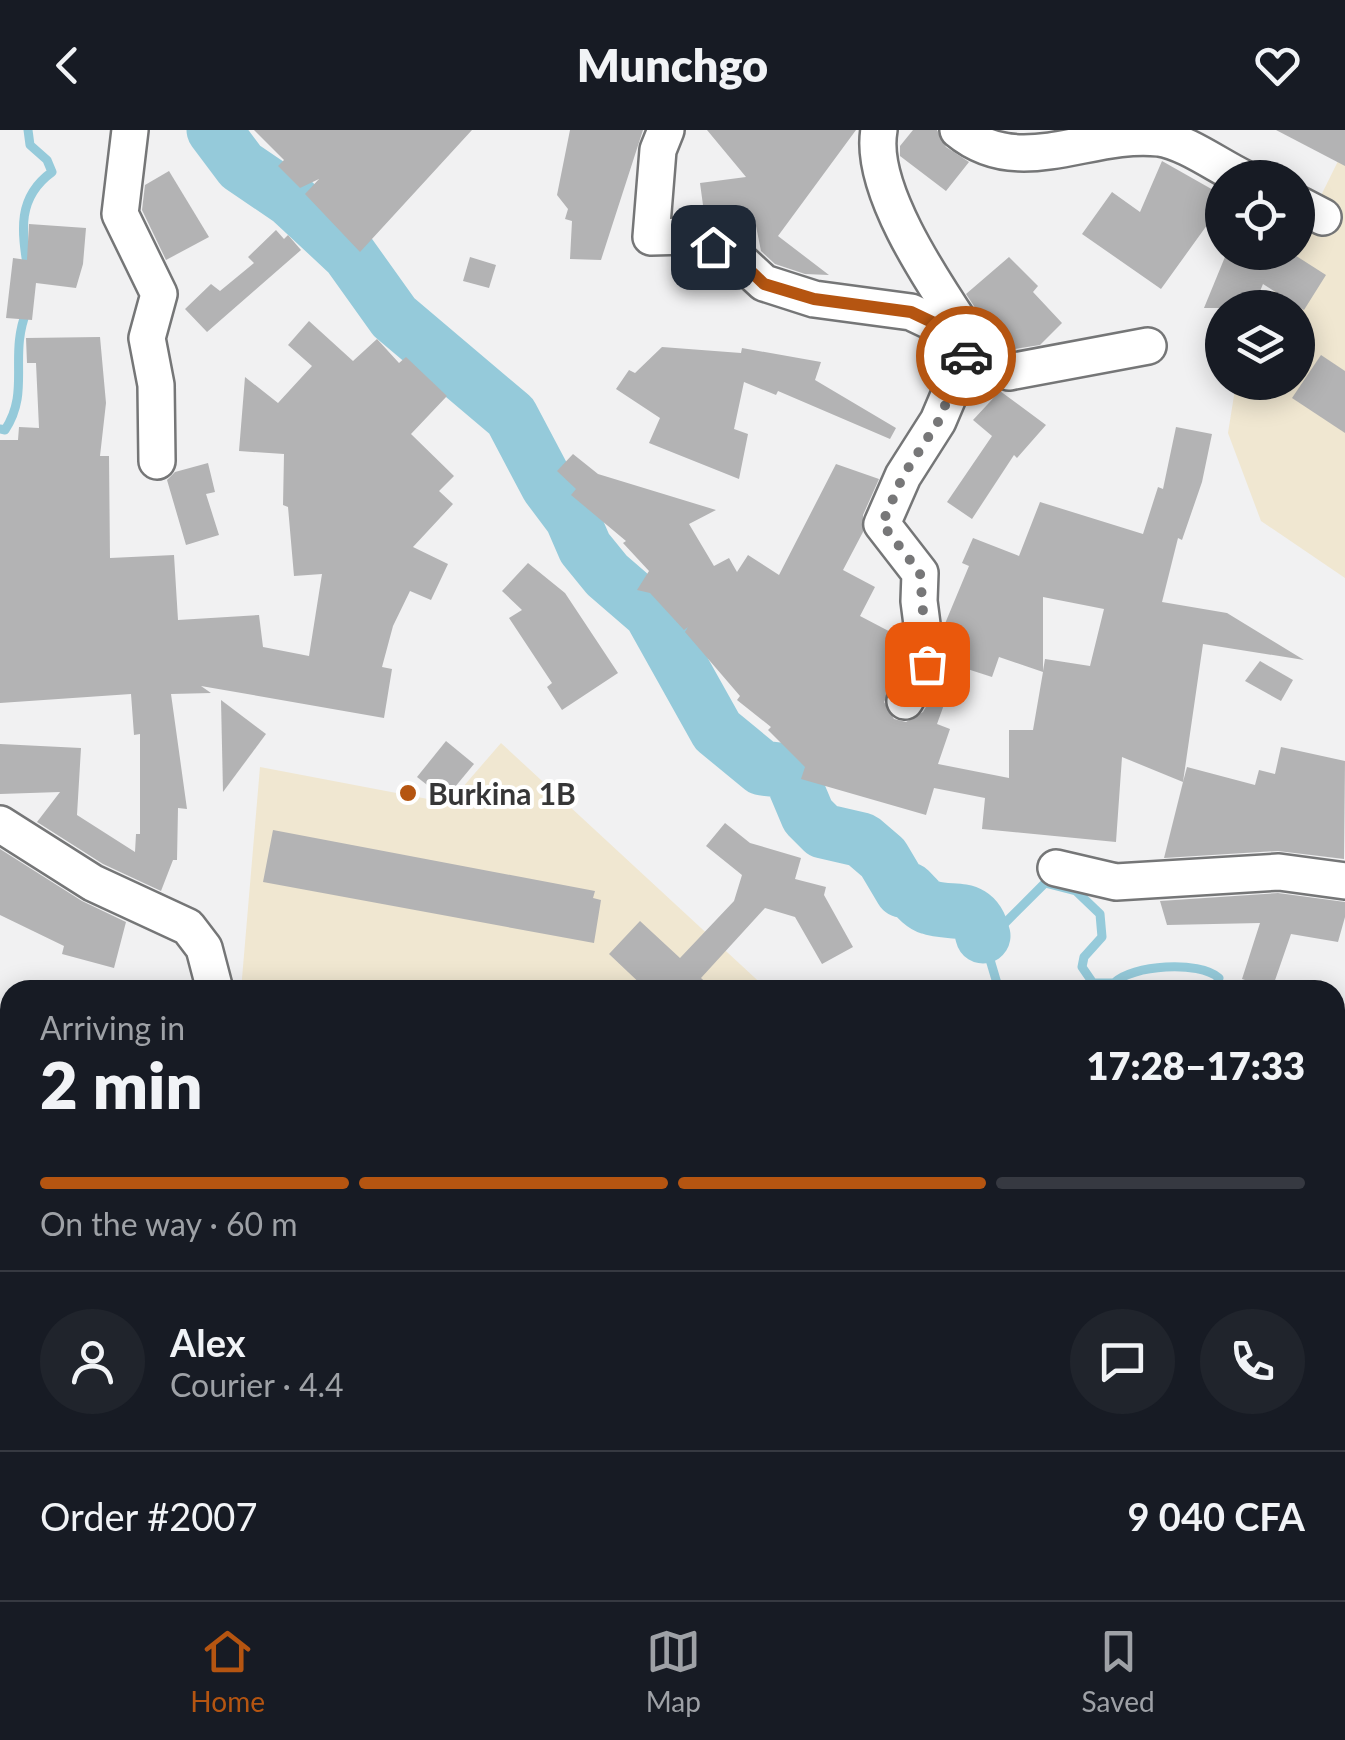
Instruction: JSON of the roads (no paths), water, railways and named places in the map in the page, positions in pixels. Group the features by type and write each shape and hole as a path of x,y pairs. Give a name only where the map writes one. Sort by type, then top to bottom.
{"street":[{"path":"130,130 120,214 159,294 147,338 156,385 157,461"},
{"path":"666,130 658,150 651,236 688,236 737,258 764,284 814,299 911,312 972,341 1009,372 1148,346"},
{"path":"879,130 888,193 923,267 972,341"},
{"path":"958,130 980,148 1029,154 1098,141 1160,138 1206,160"},
{"path":"905,701 927,664 920,573 882,524 903,476 938,422 972,341"},
{"path":"0,824 93,882 188,927 204,948 212,980"},
{"path":"1056,868 1116,882 1279,872 1345,881"}],"waterway":[{"path":"28,130 30,145 47,160 52,172 40,182 27,204 23,229 28,271"},
{"path":"214,130 241,166 291,200 349,254 394,317 511,416 548,486 572,518 585,548 607,575 651,613 717,731 762,768 789,771 808,816 823,831 862,840 883,858 902,890 909,890 929,907 969,914 983,936"},
{"path":"0,429 5,430 17,401 19,343 27,310"},
{"path":"996,980 983,936 1004,924 1045,883 1076,891 1100,914 1102,937 1084,957 1082,967 1091,980"},
{"path":"1118,980 1135,972 1166,967 1197,969 1218,980"}],"place":[{"name":"Burkina 1B","path":"408,793"}]}
